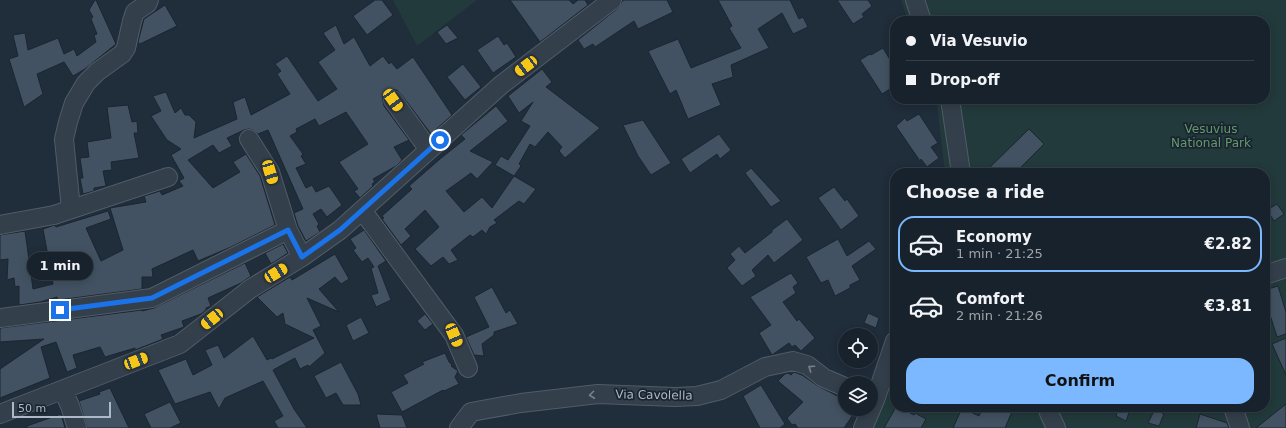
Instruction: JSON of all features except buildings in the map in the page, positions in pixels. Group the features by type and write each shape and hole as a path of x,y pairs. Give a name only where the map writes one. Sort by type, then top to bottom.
{"street":[{"path":"71,209 64,139 74,103 86,83 94,75 122,54 126,48 135,12 148,4 149,0"},
{"path":"0,414 180,344 250,288 302,257 340,230 501,85 612,0"},
{"path":"915,0 920,16"},
{"path":"393,100 429,150"},
{"path":"951,104 960,168"},
{"path":"249,139 270,172 288,230 302,257"},
{"path":"0,225 54,215 168,177"},
{"path":"362,210 454,335 468,368"},
{"path":"0,318 152,298 288,230"},
{"path":"1270,273 1286,268"},
{"path":"878,386 890,354"},
{"name":"Via Cavolella","path":"460,428 471,412 521,403 598,394 675,397 697,396 721,390 765,367 793,362 807,365 824,378 838,384"},
{"path":"63,390 77,428"},
{"path":"1049,412 1056,428"},
{"path":"1235,412 1240,428"},
{"path":"863,428 867,416"}],"green space":[{"path":"393,0 477,0 417,46"},
{"name":"Vesuvius National Park","path":"901,0 1286,0 1286,428 856,428 860,416 878,416 878,376 874,376 890,338 890,412 1270,412 1270,168 944,168 937,104 1270,104 1270,16 906,16"}],"route":[{"path":"60,310 152,298 288,230 302,257 340,230 440,140"}]}
